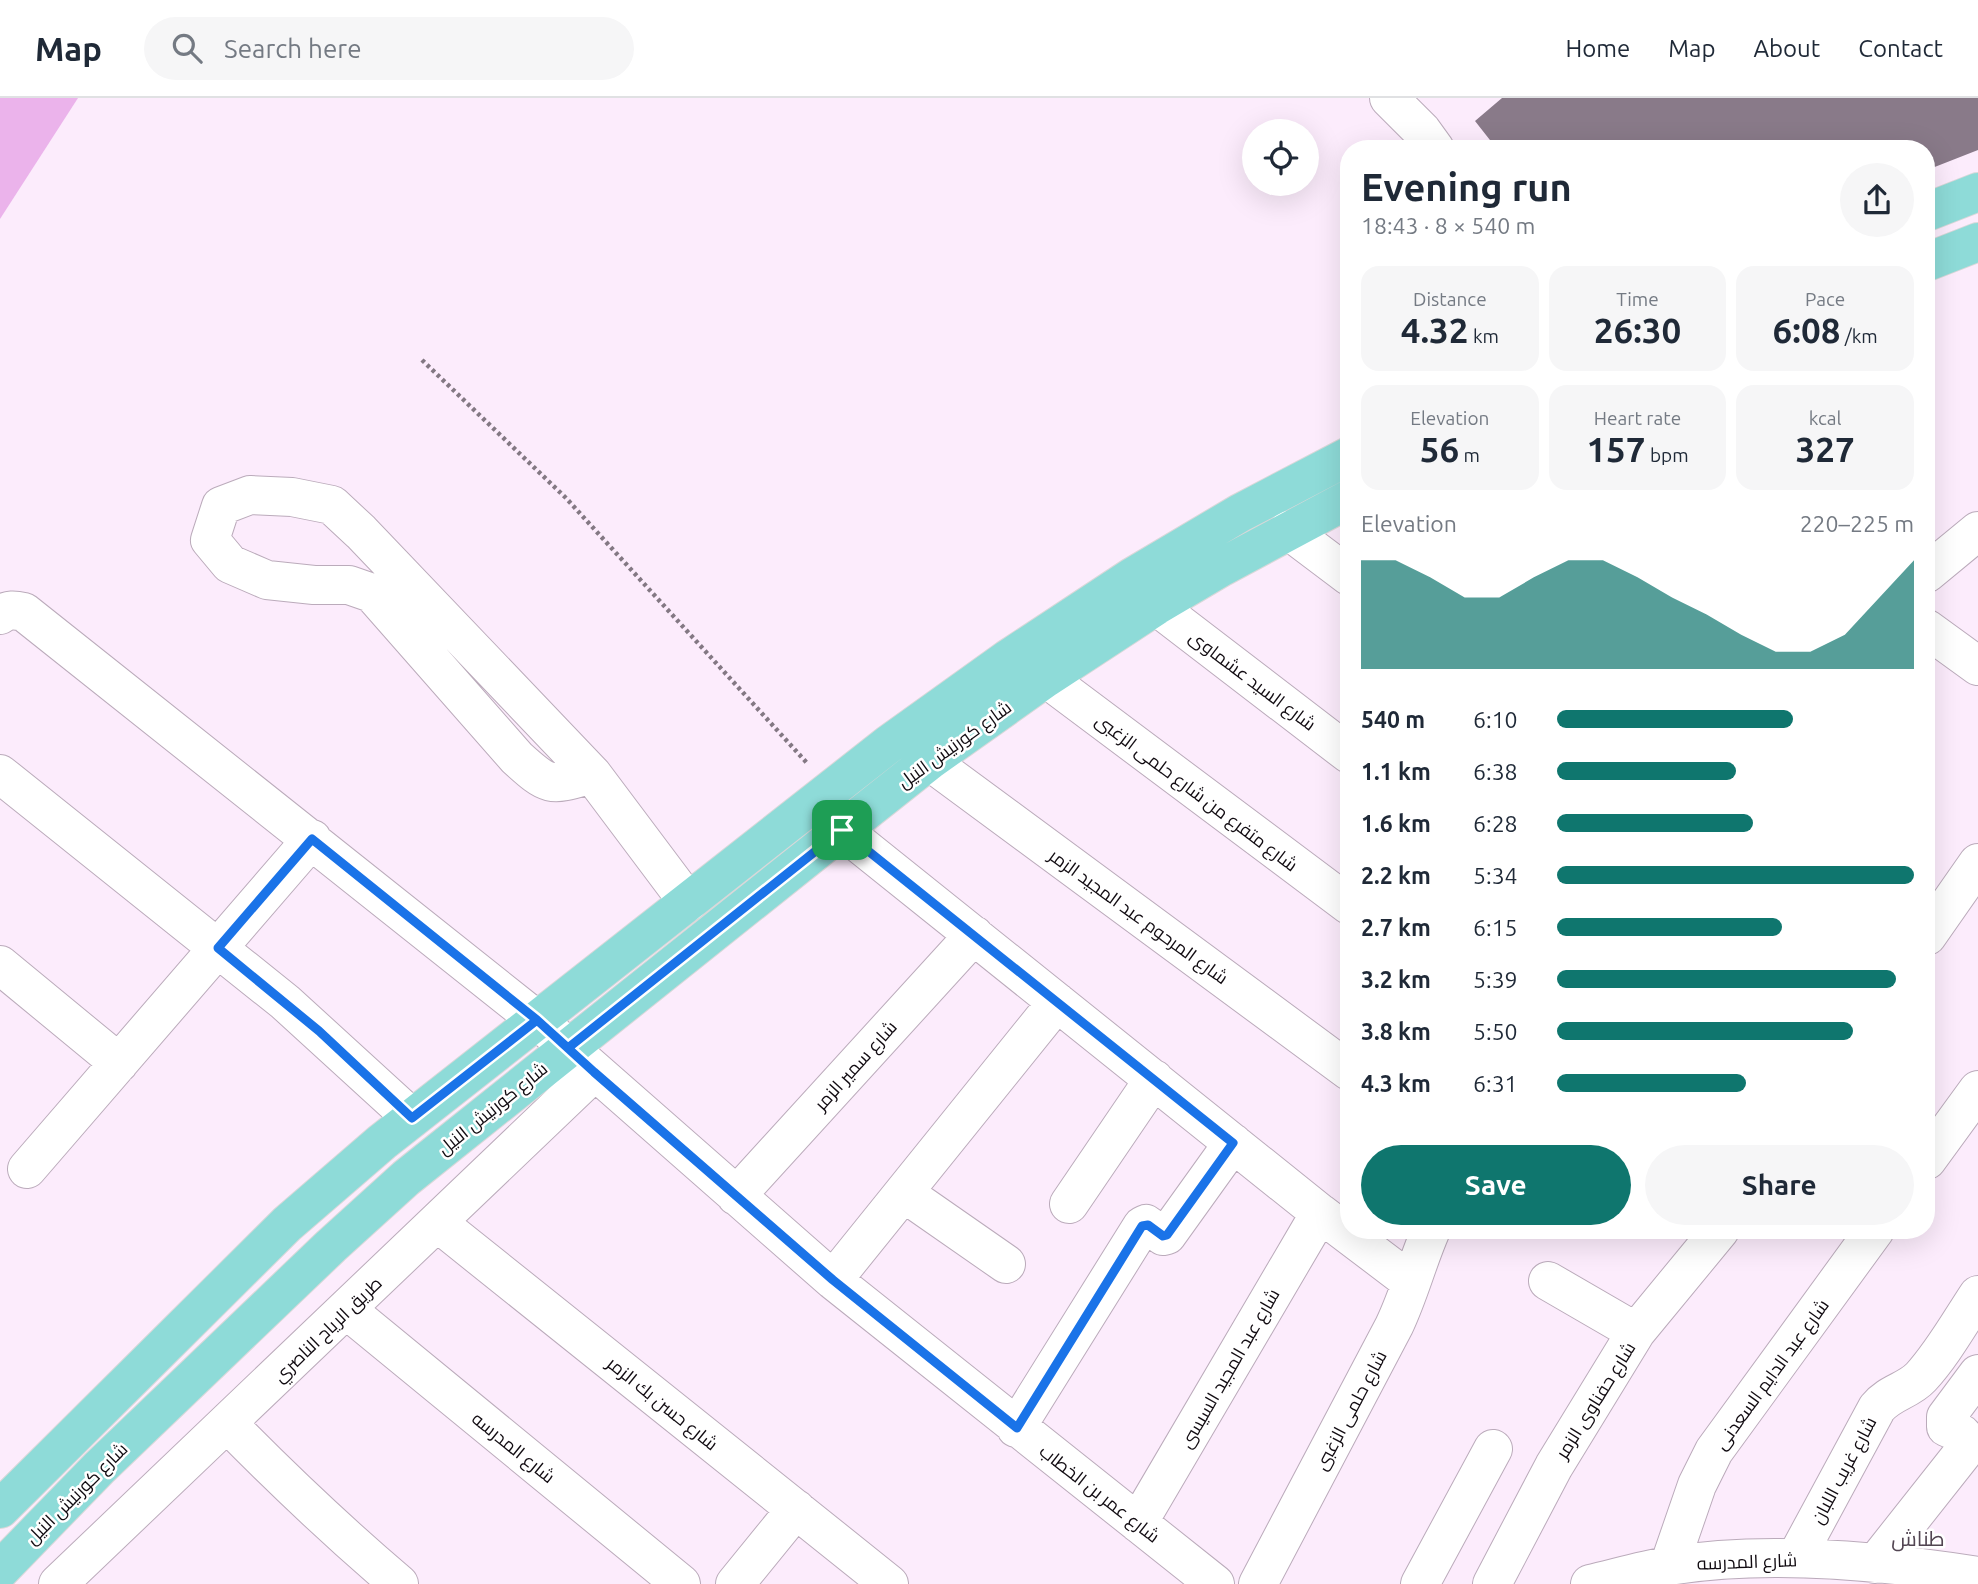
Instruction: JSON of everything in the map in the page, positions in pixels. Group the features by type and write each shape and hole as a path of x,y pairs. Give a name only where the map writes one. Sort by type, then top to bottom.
{"main road":[{"path":"1935,209 1978,192"},
{"path":"1935,259 1978,242"},
{"path":"0,1509 287,1224 412,1118 832,789 949,700 1070,616 1240,513 1340,461"},
{"name":"شارع كورنيش النيل","path":"0,1570 99,1468 331,1246 442,1147 581,1060 842,830 929,761 1046,678 1156,606 1288,530 1340,504"}],"street":[{"path":"1389,98 1428,140"},
{"path":"592,774 556,784 540,779 517,758 372,593 349,585 267,580 230,564 210,540 221,506 250,495 292,497 332,505 592,774 688,902"},
{"path":"1288,530 1340,569"},
{"path":"1935,566 1978,531"},
{"name":"شارع السيد عشماوى","path":"1156,606 1340,747"},
{"name":"شارع عمر بن الخطاب","path":"0,615 6,611 24,612 312,839 537,1020 833,1280 1215,1584"},
{"path":"1935,635 1978,666"},
{"name":"شارع متفرع من شارع حلمى الزغبى","path":"1046,678 1340,898"},
{"name":"شارع المرحوم عبد المجيد الزمر","path":"929,761 1340,1064"},
{"path":"0,774 319,1031 412,1118"},
{"path":"842,830 1340,1228"},
{"path":"27,1169 312,839"},
{"path":"1935,925 1978,863"},
{"name":"شارع سمير الزمر","path":"736,1196 974,934"},
{"path":"0,965 119,1063"},
{"path":"833,1280 1057,1002"},
{"name":"طريق الرياح الناصري","path":"58,1584 438,1223 581,1060"},
{"path":"1069,1204 1154,1079"},
{"path":"1935,1149 1978,1090"},
{"path":"1017,1428 1142,1226 1148,1225 1163,1236 1167,1235 1233,1143"},
{"path":"904,1193 1006,1264"},
{"name":"شارع عبد المجيد السيسى","path":"1138,1523 1320,1213"},
{"name":"شارع حسن بك الزمر","path":"438,1223 889,1584"},
{"path":"1354,1239 1411,1282"},
{"name":"شارع حلمى الزغبى","path":"1258,1584 1405,1305 1428,1239"},
{"name":"شارع حفناوى الزمر","path":"1492,1584 1554,1466 1636,1332 1701,1239"},
{"name":"شارع عبد الدايم السعدنى","path":"1669,1566 1697,1485 1714,1451 1868,1239"},
{"path":"1548,1281 1636,1332"},
{"name":"شارع غريب اللبان","path":"1796,1558 1877,1408 1885,1399 1916,1382 1923,1375 1978,1295"},
{"name":"شارع المدرسه","path":"347,1310 681,1584"},
{"path":"1899,1572 1962,1454 1966,1441 1962,1434 1946,1427 1946,1417 1978,1374"},
{"path":"228,1424 297,1493 399,1584"},
{"path":"1420,1584 1493,1449"},
{"path":"735,1584 796,1509"},
{"name":"شارع المدرسه","path":"1590,1584 1669,1566 1796,1558 1899,1572 1978,1576"}],"path":[{"path":"422,360 566,498 751,704 832,789"}],"shaded area":[{"path":"0,98 78,98 0,219"}],"building":[{"path":"1502,98 1978,98 1978,150 1935,167 1935,140 1490,140 1475,121"}],"district":[{"name":"طناش","path":"1918,1538"}],"route":[{"path":"842,830 568,1048 537,1020 312,839 218,948 319,1031 412,1118 537,1020 594,1072 833,1280 1017,1428 1142,1226 1146,1224 1166,1237 1233,1143 842,830"}]}
